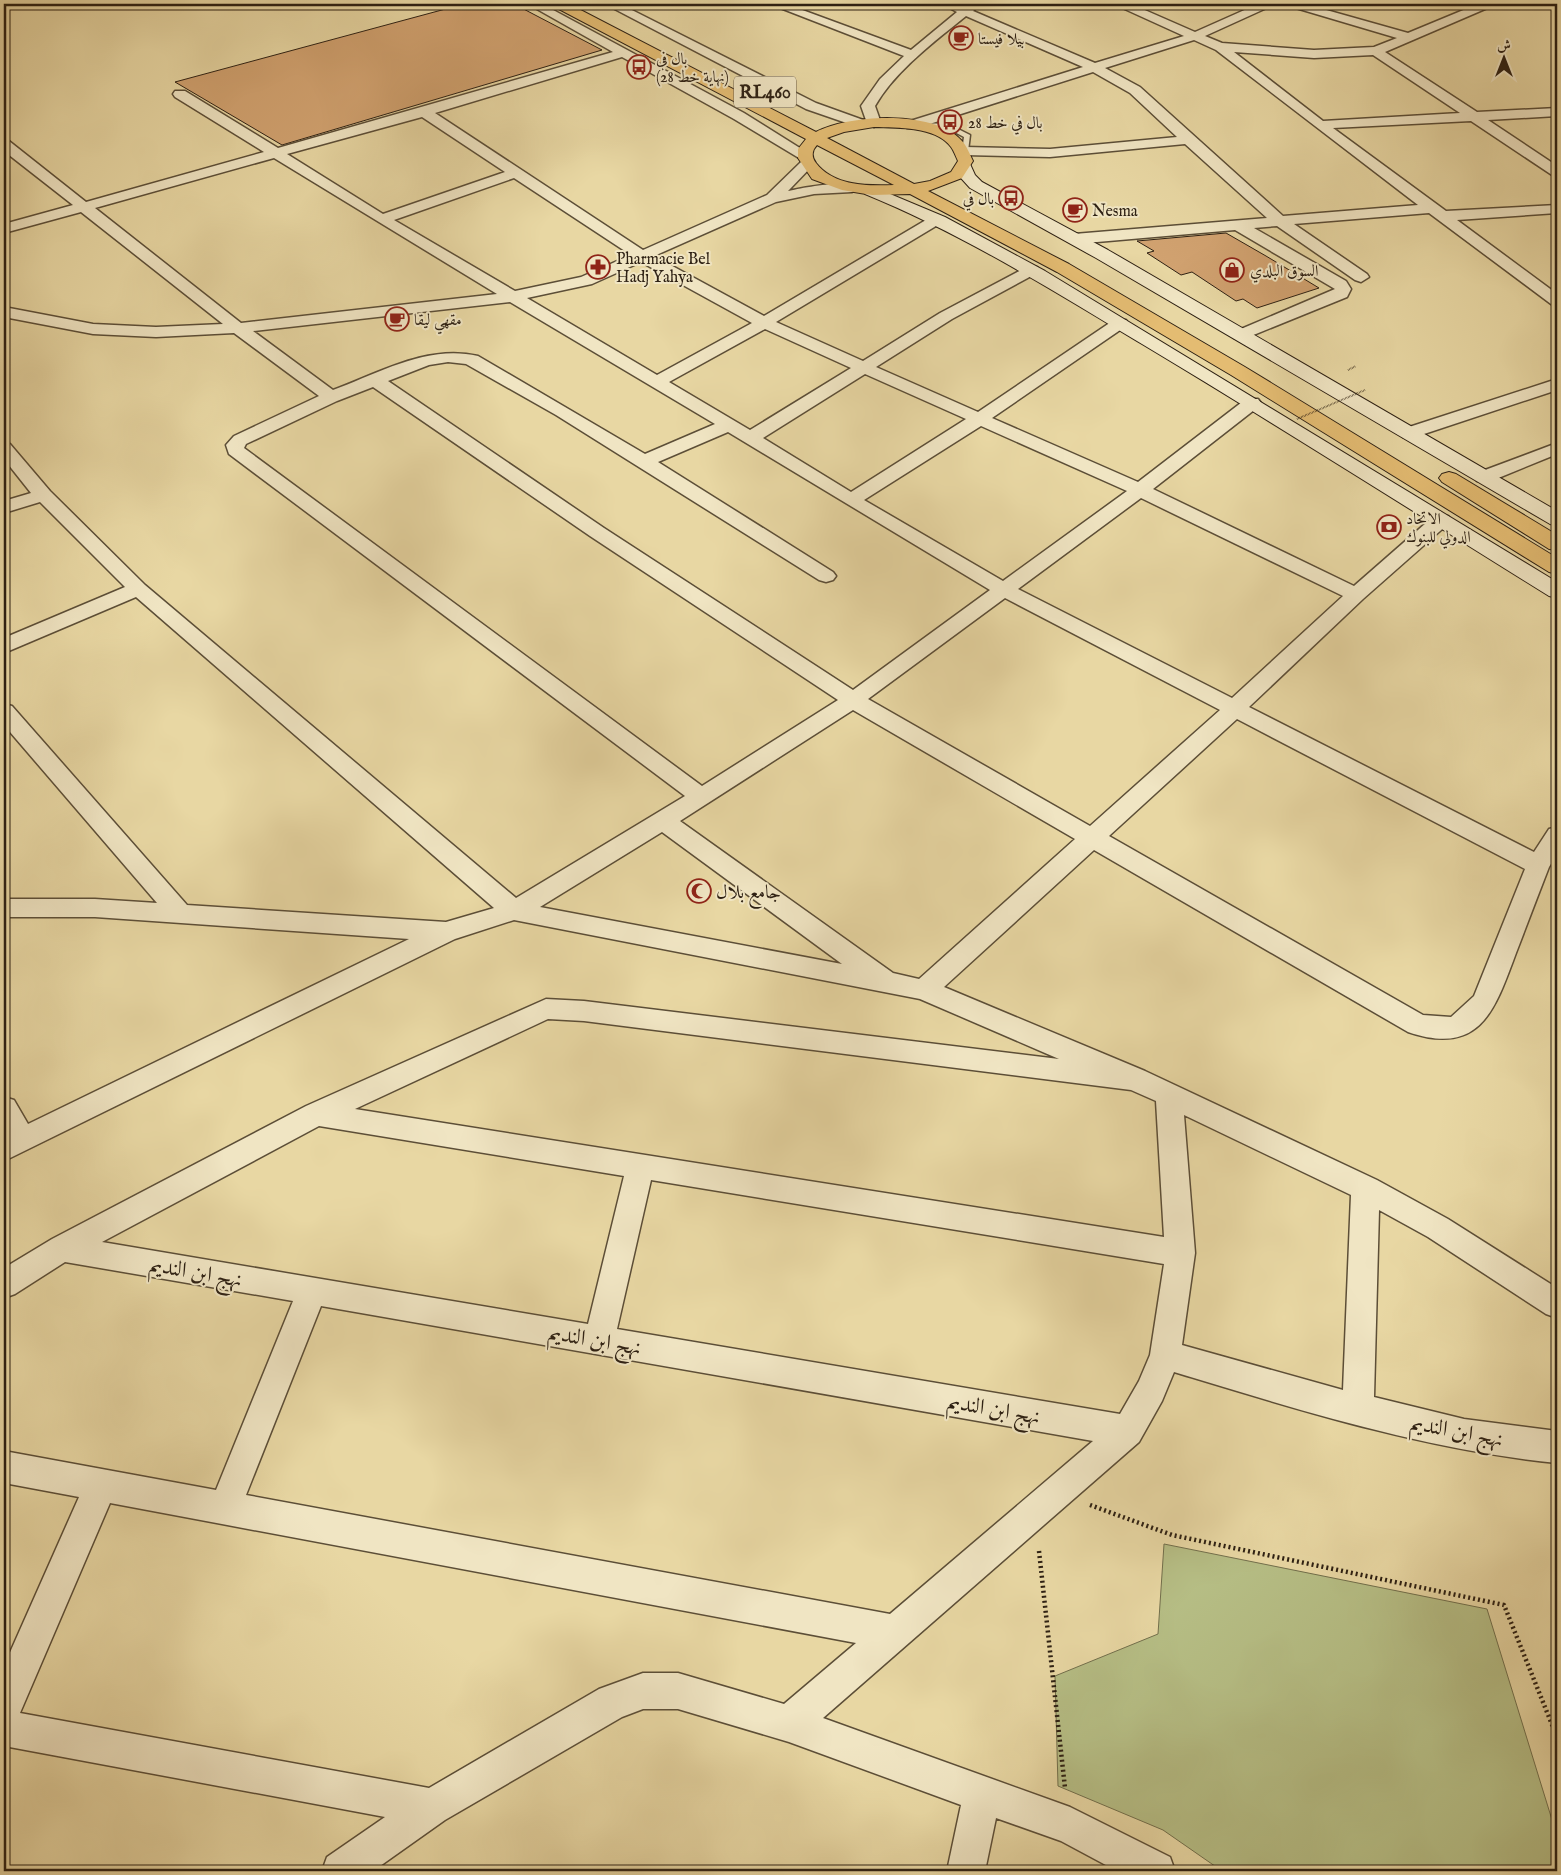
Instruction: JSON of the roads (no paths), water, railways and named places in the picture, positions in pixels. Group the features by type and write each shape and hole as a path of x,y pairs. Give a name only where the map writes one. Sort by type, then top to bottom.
{"main road":[{"name":"RL460","path":"560,4 817,138 920,182"},
{"name":"RL460","path":"589,4 837,129"},
{"path":"1557,520 1074,239 976,186 968,177 965,159 954,140 936,131 912,125 837,129 817,138 808,146 805,159 824,178 852,188 871,191 906,204 1032,270 1557,591"},
{"path":"940,184 956,176 965,159"},
{"path":"920,182 1557,567"},
{"path":"871,191 920,182 940,184 1084,261 1251,358 1557,544"},
{"path":"1482,521 1557,580"}],"street":[{"path":"534,4 624,53 805,159 772,198"},
{"path":"611,4 811,106 863,128 868,106 873,95 914,55 970,7"},
{"path":"776,4 914,55"},
{"path":"948,4 970,7 1095,68 1135,90 1188,140 1281,222 1361,277"},
{"path":"1122,4 1220,47 1320,125 1557,301"},
{"path":"912,125 1198,36 1267,4"},
{"path":"1293,4 1408,36"},
{"path":"1220,47 1314,54 1376,50 1488,4"},
{"path":"1376,50 1557,172"},
{"path":"4,229 424,112 624,53"},
{"path":"180,94 382,219 1003,589 1538,865"},
{"path":"424,112 642,256 764,323 1140,490 1356,595"},
{"path":"1320,125 1557,112"},
{"path":"965,159 1188,140"},
{"path":"4,144 238,328 331,397"},
{"path":"382,219 514,173"},
{"path":"4,312 119,332 238,328 512,297 586,282 772,198 814,190 852,188"},
{"path":"1074,239 1281,222 1438,212 1557,208"},
{"path":"657,382 764,323 936,220"},
{"path":"1238,225 1340,284 1343,289 1341,294 1240,335"},
{"path":"750,438 946,316 1032,270"},
{"path":"851,500 979,418 1120,323"},
{"path":"700,796 235,450 235,445 240,440 331,397 375,380 439,358 464,358 534,394 826,576"},
{"path":"375,380 596,532 853,700 1393,1013 1417,1025 1438,1029 1457,1028 1473,1017 1485,1001 1538,865 1557,835"},
{"path":"1409,433 1557,384"},
{"path":"4,1108 13,1144 446,932 514,911 664,821 700,796 853,700 1140,490 1252,403"},
{"path":"644,461 729,425"},
{"path":"4,448 43,495 138,589 514,911 924,990 1135,1079 1367,1189 1438,1228 1557,1304"},
{"path":"1484,477 1553,454"},
{"path":"4,506 43,495"},
{"path":"924,990 1234,709 1356,595 1441,520"},
{"path":"4,646 138,589"},
{"path":"4,711 180,913"},
{"path":"664,821 886,982"},
{"path":"4,908 95,908 446,932"},
{"path":"4,1284 62,1248 316,1114 534,1013 558,1008 1135,1079"},
{"path":"789,1724 893,1632 1128,1431 1151,1390 1165,1355 1180,1253 1169,1095"},
{"path":"316,1114 1180,1253"},
{"path":"599,1340 640,1166"},
{"path":"1358,1409 1365,1198 1367,1189"},
{"name":"نهج ابن النديم","path":"62,1248 1128,1431"},
{"path":"225,1508 312,1291"},
{"name":"نهج ابن النديم","path":"1165,1355 1225,1374 1464,1435 1557,1448"},
{"path":"4,1467 893,1632"},
{"path":"4,1707 101,1485"},
{"path":"341,1871 432,1807 612,1702 643,1691 678,1691 789,1724 1070,1826 1156,1871"},
{"path":"4,1728 432,1807"},
{"path":"966,1871 982,1793"}],"place":[{"name":"بيلا فيستا","path":"961,38"},
{"name":"بال في (نهاية خط 28)","path":"639,67"},
{"name":"بال في خط 28","path":"950,122"},
{"name":"بال في","path":"1011,198"},
{"name":"Nesma","path":"1075,210"},
{"name":"Pharmacie Bel Hadj Yahya","path":"598,267"},
{"name":"السوق البلدي","path":"1232,270"},
{"name":"مقهي ليقا","path":"397,319"},
{"name":"الاتحاد الدولي للبنوك","path":"1389,527"},
{"name":"جامع بلال","path":"699,891"}]}
